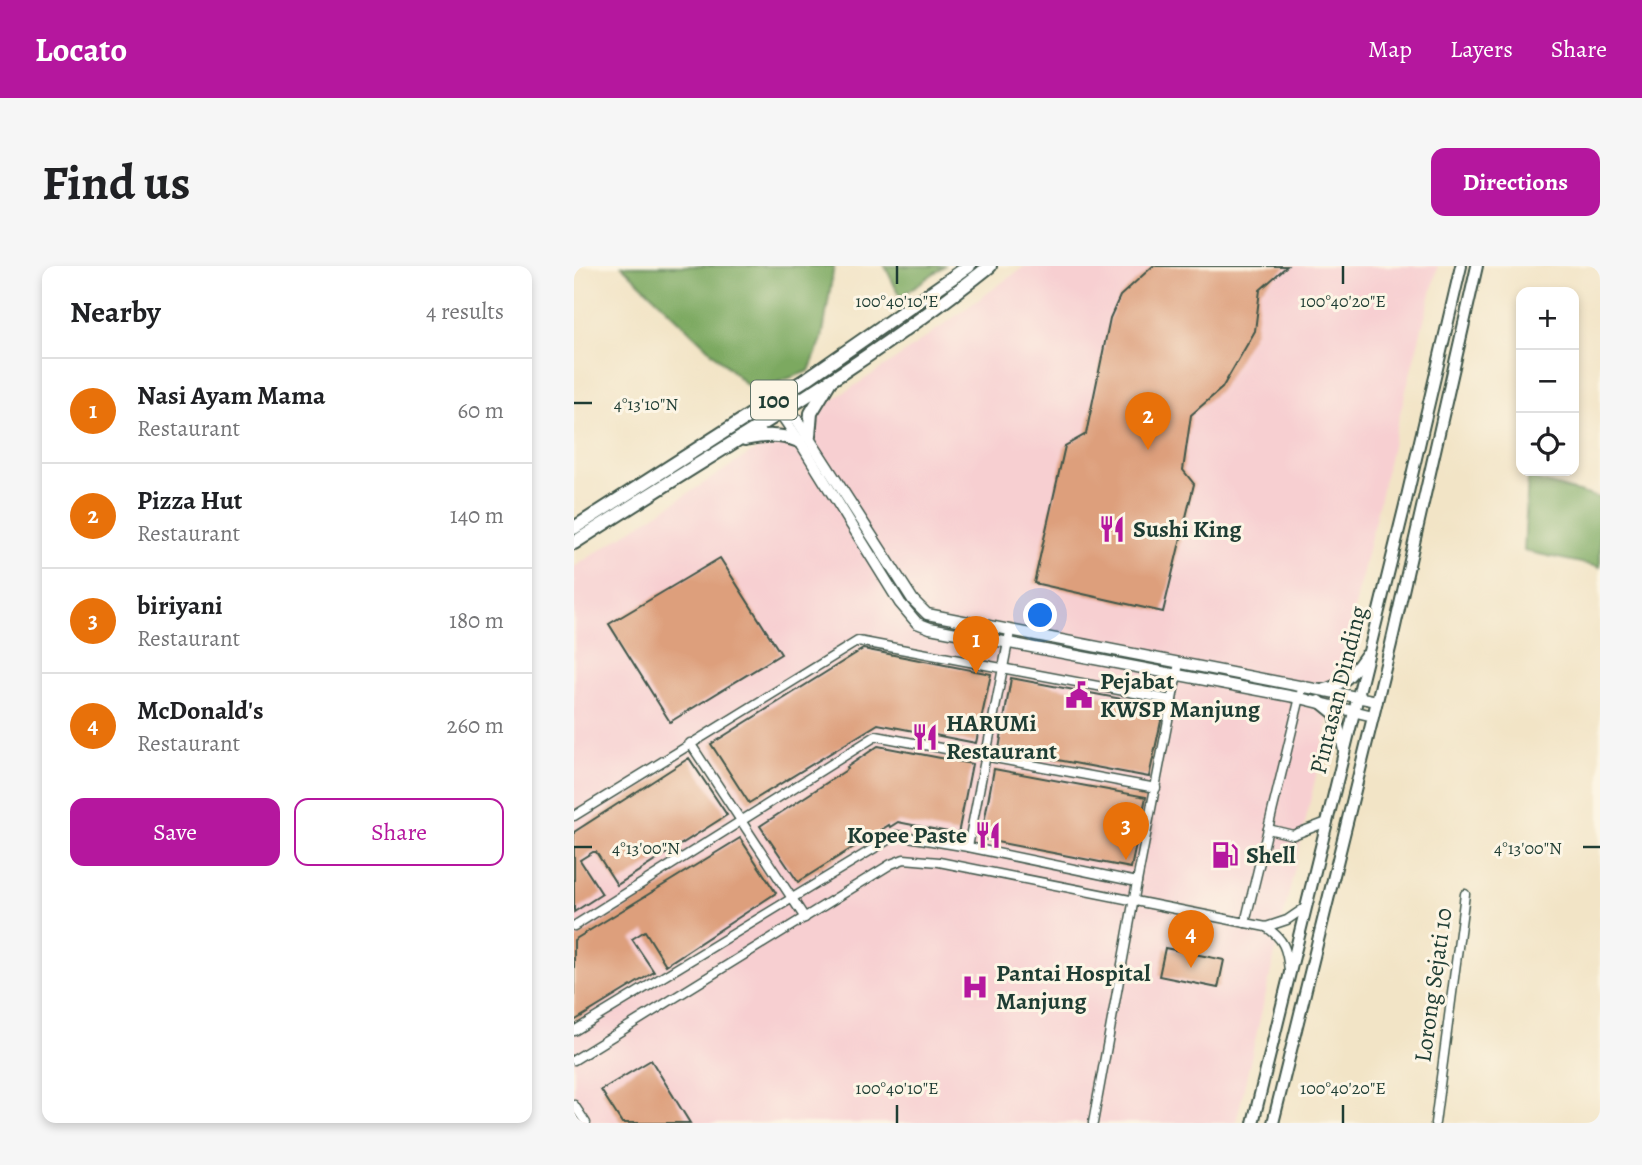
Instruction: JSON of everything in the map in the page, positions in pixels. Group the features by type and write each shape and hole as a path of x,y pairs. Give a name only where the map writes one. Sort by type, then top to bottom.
{"highway":[{"name":"100","path":"574,528 777,398 969,266"},
{"name":"100","path":"574,543 831,379 947,301 990,266"},
{"path":"736,440 773,435 804,439 811,413 831,379"}],"main road":[{"name":"Pintasan Dinding","path":"1253,1123 1461,266"},
{"name":"Pintasan Dinding","path":"1273,1123 1377,701 1478,266"},
{"path":"1344,752 1335,714 1321,696 1351,676 1369,651"}],"street":[{"path":"777,398 922,611 933,617 1303,685 1321,696 1373,716"},
{"path":"804,439 900,603 917,622 930,628 1300,698 1358,697 1377,701"},
{"path":"968,847 1010,632"},
{"path":"574,816 858,640 1172,700"},
{"path":"1094,1123 1179,663"},
{"path":"1245,923 1303,685"},
{"path":"574,926 876,736 1156,788"},
{"path":"690,743 805,918"},
{"path":"1268,829 1293,835 1327,822"},
{"path":"574,1031 896,835 1137,882"},
{"path":"574,1060 891,863 904,859 939,862 1266,926 1287,920 1306,907"},
{"name":"Lorong Sejati 10","path":"1435,1123 1465,894"},
{"path":"1266,926 1282,939 1287,949 1289,977"},
{"path":"574,1105 586,1123"}],"shaded area":[{"path":"1025,266 1438,266 1394,437 1236,1123 574,1123 574,567 896,359"}],"green space":[{"path":"622,266 834,266 822,339 809,371 753,391"},
{"path":"885,266 944,266 900,297"},
{"path":"1528,478 1600,498 1600,567 1524,551"}],"building":[{"path":"1153,266 1287,266 1260,290 1255,331 1222,388 1191,415 1183,470 1194,484 1163,612 1034,583 1065,446 1086,434 1110,318 1120,296"},
{"path":"720,558 781,654 670,722 609,624"},
{"path":"863,649 991,674 976,743 878,724 749,803 711,744"},
{"path":"1011,678 1164,707 1149,777 999,749"},
{"path":"878,746 972,764 958,834 898,822 798,882 760,826 848,769 847,767"},
{"path":"689,758 727,815 617,885 596,852 580,860 602,894 574,912 574,832"},
{"path":"994,769 1146,797 1131,868 981,839"},
{"path":"740,838 776,893 666,965 645,931 632,939 654,972 574,1021 574,940"},
{"path":"1165,948 1224,960 1218,988 1159,976"},
{"path":"651,1060 690,1123 622,1123 601,1090"}],"place":[{"name":"Pizza Hut","path":"1148,450"},
{"name":"Sushi King","path":"1112,529"},
{"name":"Nasi Ayam Mama","path":"976,674"},
{"name":"Pejabat KWSP Manjung","path":"1079,695"},
{"name":"HARUMi Restaurant","path":"925,737"},
{"name":"Kopee Paste","path":"988,835"},
{"name":"Shell","path":"1225,855"},
{"name":"biriyani","path":"1126,860"},
{"name":"McDonald's","path":"1191,968"},
{"name":"Pantai Hospital Manjung","path":"975,987"}]}
